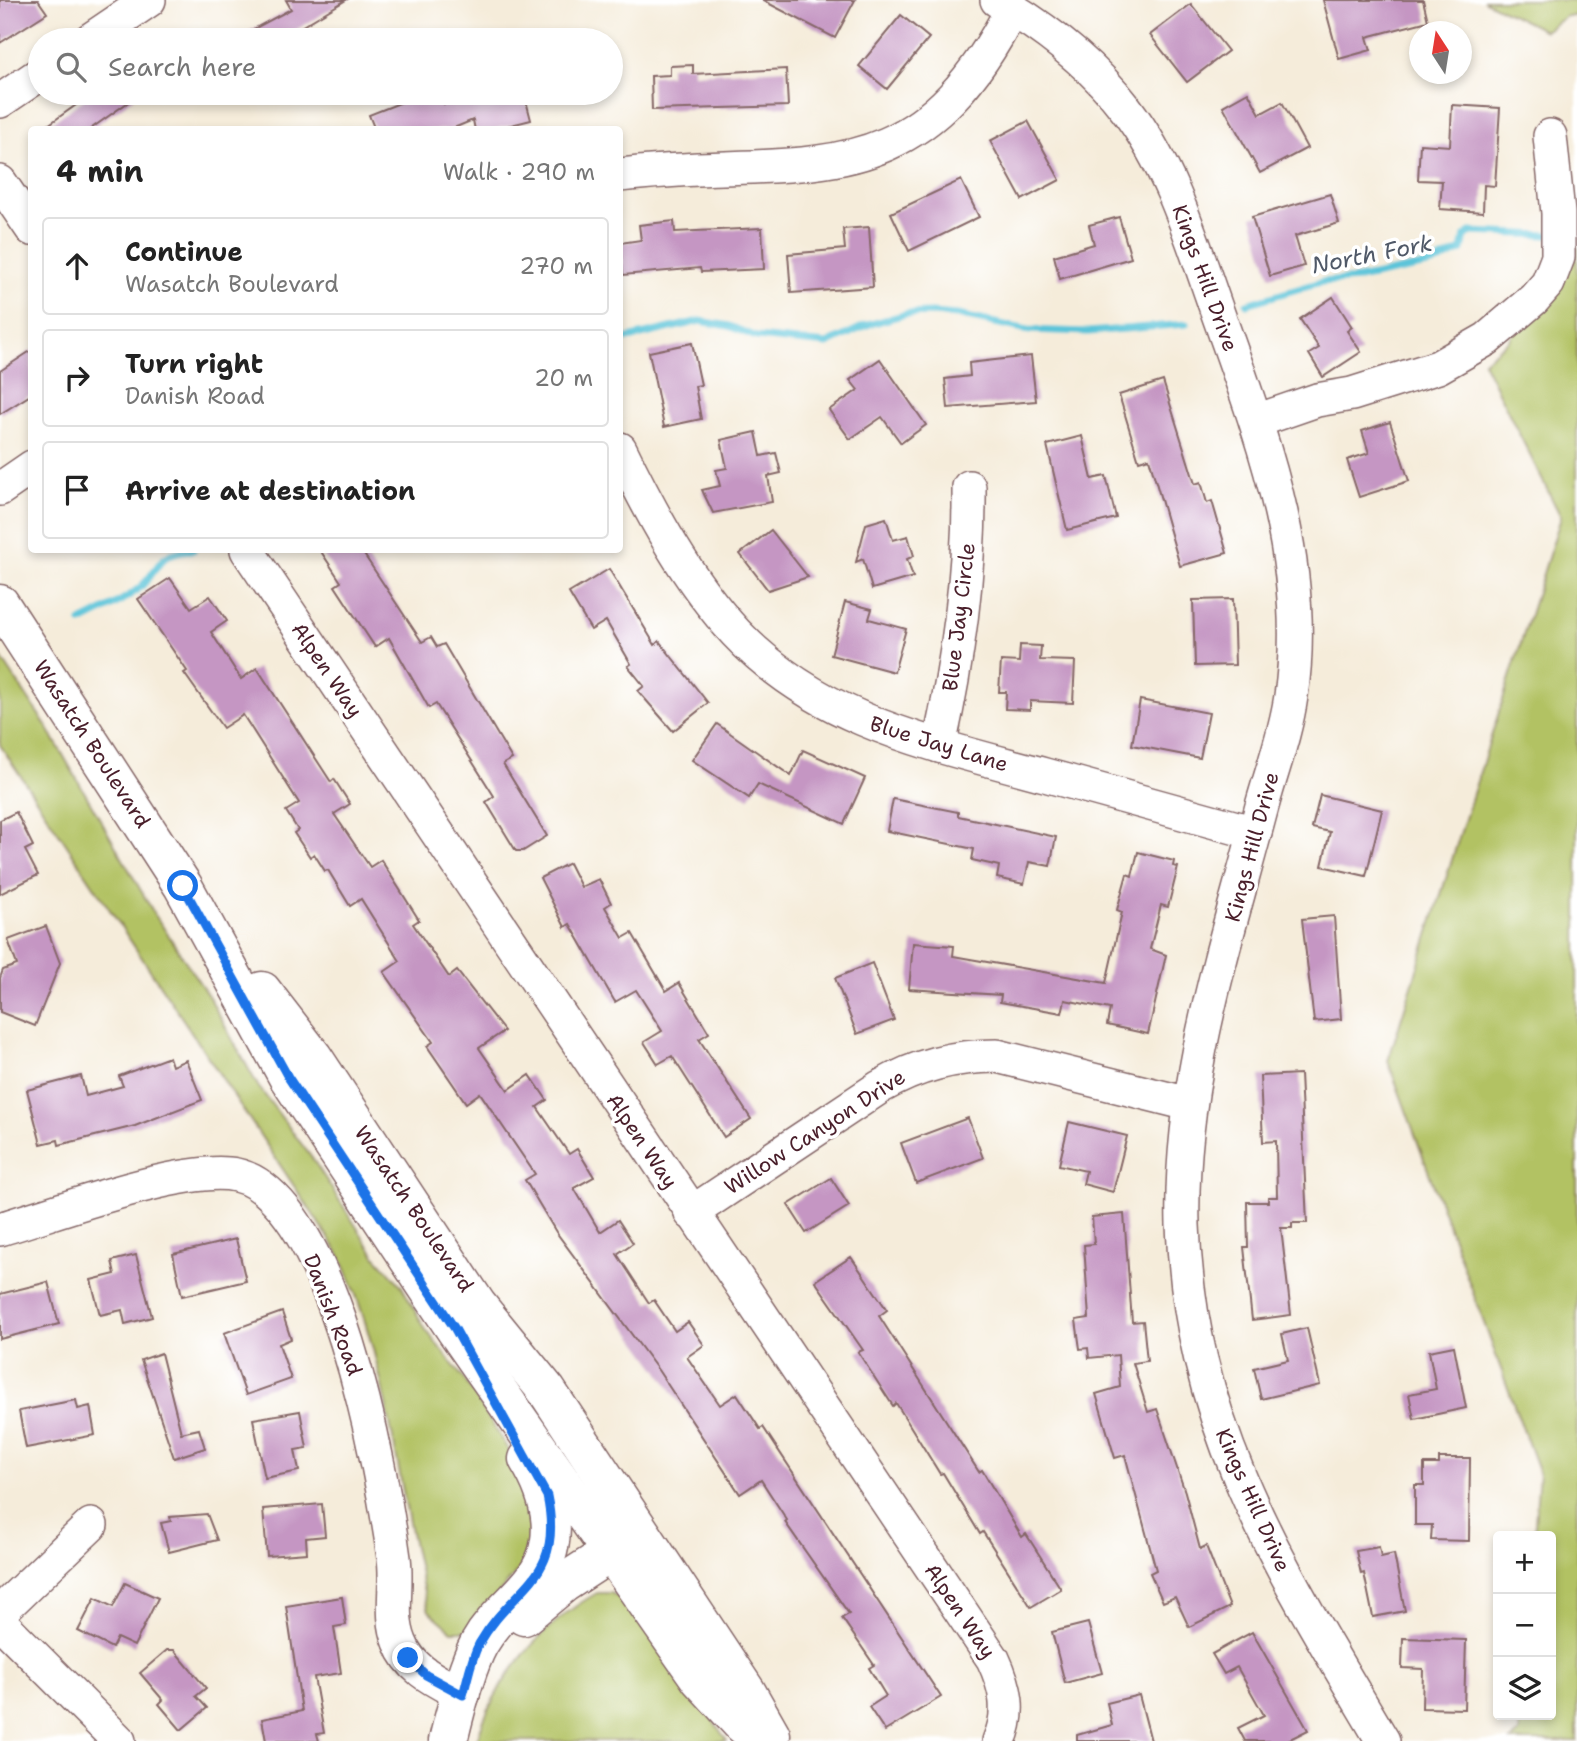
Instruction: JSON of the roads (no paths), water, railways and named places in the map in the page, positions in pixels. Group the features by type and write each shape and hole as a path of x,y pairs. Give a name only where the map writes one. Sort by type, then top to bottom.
{"main road":[{"name":"Wasatch Boulevard","path":"0,604 183,886 313,1057 466,1317 496,1406 542,1483 552,1526 549,1549 541,1571 501,1614 479,1644 448,1741"},
{"name":"Wasatch Boulevard","path":"463,1695 503,1638 525,1615 564,1583 627,1543 547,1391 466,1317"},
{"path":"627,1543 700,1679 740,1722 762,1741"},
{"path":"627,1543 746,1691 774,1741"}],"street":[{"path":"108,28 149,0"},
{"path":"623,175 654,171 787,168 840,161 888,145 930,120 965,85 994,44 1004,4"},
{"name":"Kings Hill Drive","path":"1004,4 1055,37 1095,71 1129,113 1159,160 1182,211 1256,421 1278,492 1292,561 1295,630 1291,698 1195,1066 1184,1146 1183,1225 1190,1305 1206,1382 1228,1453 1286,1577 1383,1741"},
{"path":"0,101 28,82"},
{"path":"1256,421 1317,400 1352,394 1420,373 1461,355 1534,299 1548,283 1558,257 1558,213 1550,136"},
{"path":"0,182 28,223"},
{"name":"Blue Jay Lane","path":"623,454 686,567 736,633 794,683 863,722 939,746 1255,833"},
{"path":"0,489 28,470"},
{"name":"Blue Jay Circle","path":"939,746 964,608 970,542 969,488"},
{"name":"Alpen Way","path":"249,553 993,1659 1003,1679 1007,1702 1006,1725 999,1741"},
{"name":"Willow Canyon Drive","path":"691,1213 880,1087 905,1072 934,1062 964,1056 997,1056 1189,1104"},
{"name":"Danish Road","path":"0,1229 169,1180 203,1174 237,1175 260,1185 277,1198 292,1217 321,1275 360,1384 388,1518 397,1579 394,1621 400,1642 416,1667 463,1695"},
{"path":"0,1612 91,1525"},
{"path":"0,1622 119,1741"}],"waterway":[{"name":"North Fork","path":"1247,304 1321,282 1358,279 1432,264 1462,250 1465,236 1471,232 1548,235"},
{"path":"623,339 700,321 729,326 756,337 827,344 867,325 906,314 932,313 957,315 1028,330 1088,332 1186,324"},
{"path":"81,622 131,594 165,558 174,553"}]}
